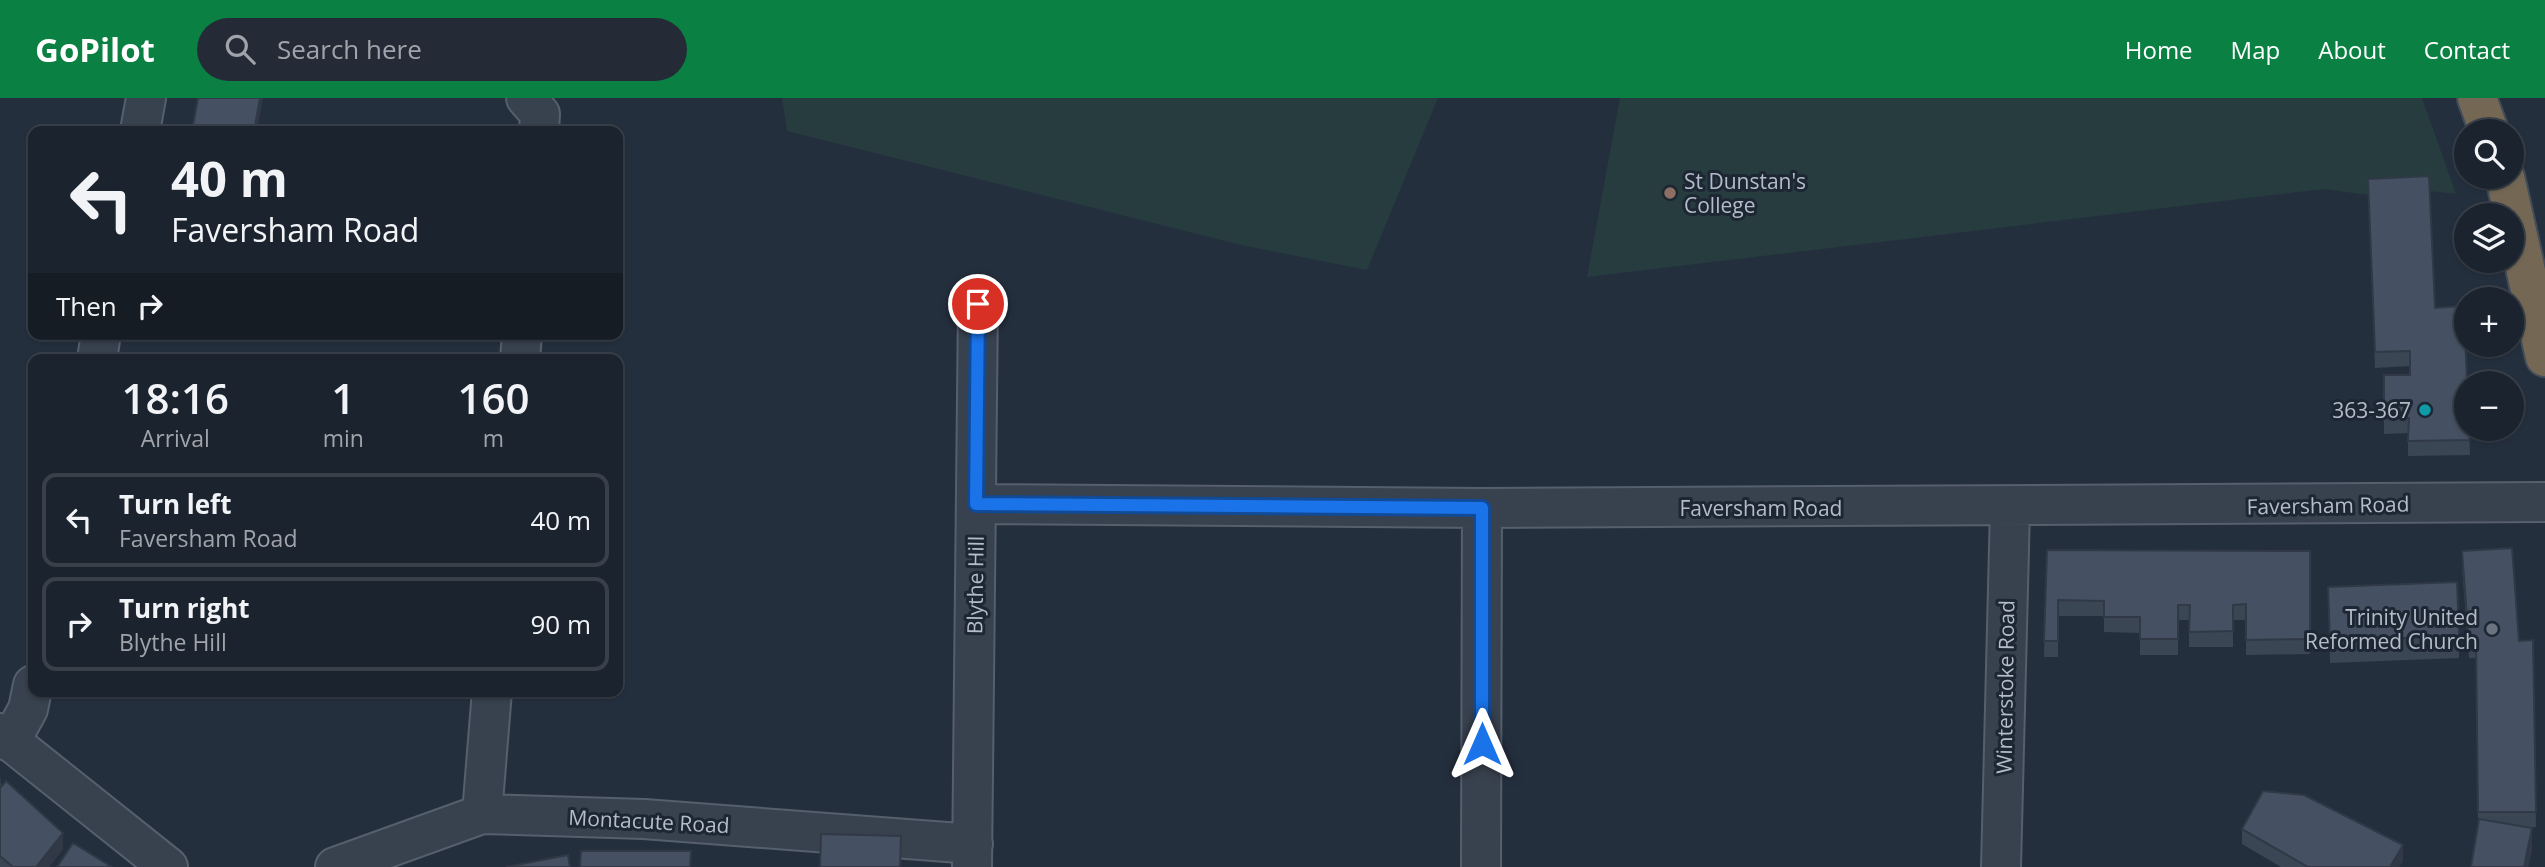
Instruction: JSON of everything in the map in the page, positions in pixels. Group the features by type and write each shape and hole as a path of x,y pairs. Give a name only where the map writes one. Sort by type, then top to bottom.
{"highway":[{"path":"2477,98 2485,119"},
{"path":"2508,189 2545,357"}],"street":[{"path":"141,126 146,98"},
{"path":"526,98 540,114 539,126"},
{"name":"Blythe Hill","path":"972,856 978,304"},
{"name":"Faversham Road","path":"976,504 2010,508 2545,502"},
{"path":"1481,867 1482,508"},
{"name":"Winterstoke Road","path":"2001,867 2010,508"},
{"path":"30,697 28,709 5,738 168,867"},
{"path":"482,814 492,697"},
{"name":"Montacute Road","path":"335,867 482,814 643,818 972,856"}],"green space":[{"path":"782,98 1438,98 1367,270 1241,245 787,131"},
{"path":"1620,98 2422,98 2456,194 2429,191 2368,195 2324,189 1587,277"}],"building":[{"path":"198,98 260,98 255,126 193,126"},
{"path":"2429,176 2435,308 2454,307 2454,357 2466,357 2467,371 2454,371 2454,440 2408,441 2409,418 2384,418 2384,375 2410,375 2410,351 2375,352 2368,179"},
{"path":"2512,548 2519,641 2533,640 2536,812 2478,812 2476,642 2469,643 2462,551"},
{"path":"2047,550 2310,551 2310,639 2246,640 2246,604 2233,605 2233,631 2189,632 2190,605 2178,605 2178,639 2140,639 2140,617 2104,617 2104,601 2058,600 2058,641 2044,641"},
{"path":"2457,582 2459,636 2330,641 2328,587"},
{"path":"6,781 63,833 36,867 13,867 0,856 0,788"},
{"path":"2263,791 2304,795 2403,845 2390,867 2308,867 2242,829"},
{"path":"2479,819 2532,828 2524,867 2471,867"},
{"path":"821,834 901,836 900,867 820,867"},
{"path":"73,843 112,867 57,867"},
{"path":"581,851 691,851 690,867 580,867"},
{"path":"568,855 570,867 506,867"}],"place":[{"name":"St Dunstan's College","path":"1670,193"},
{"name":"363-367","path":"2425,410"},
{"name":"Trinity United Reformed Church","path":"2492,629"}],"route":[{"path":"978,304 976,504 1482,508 1482,744"}]}
